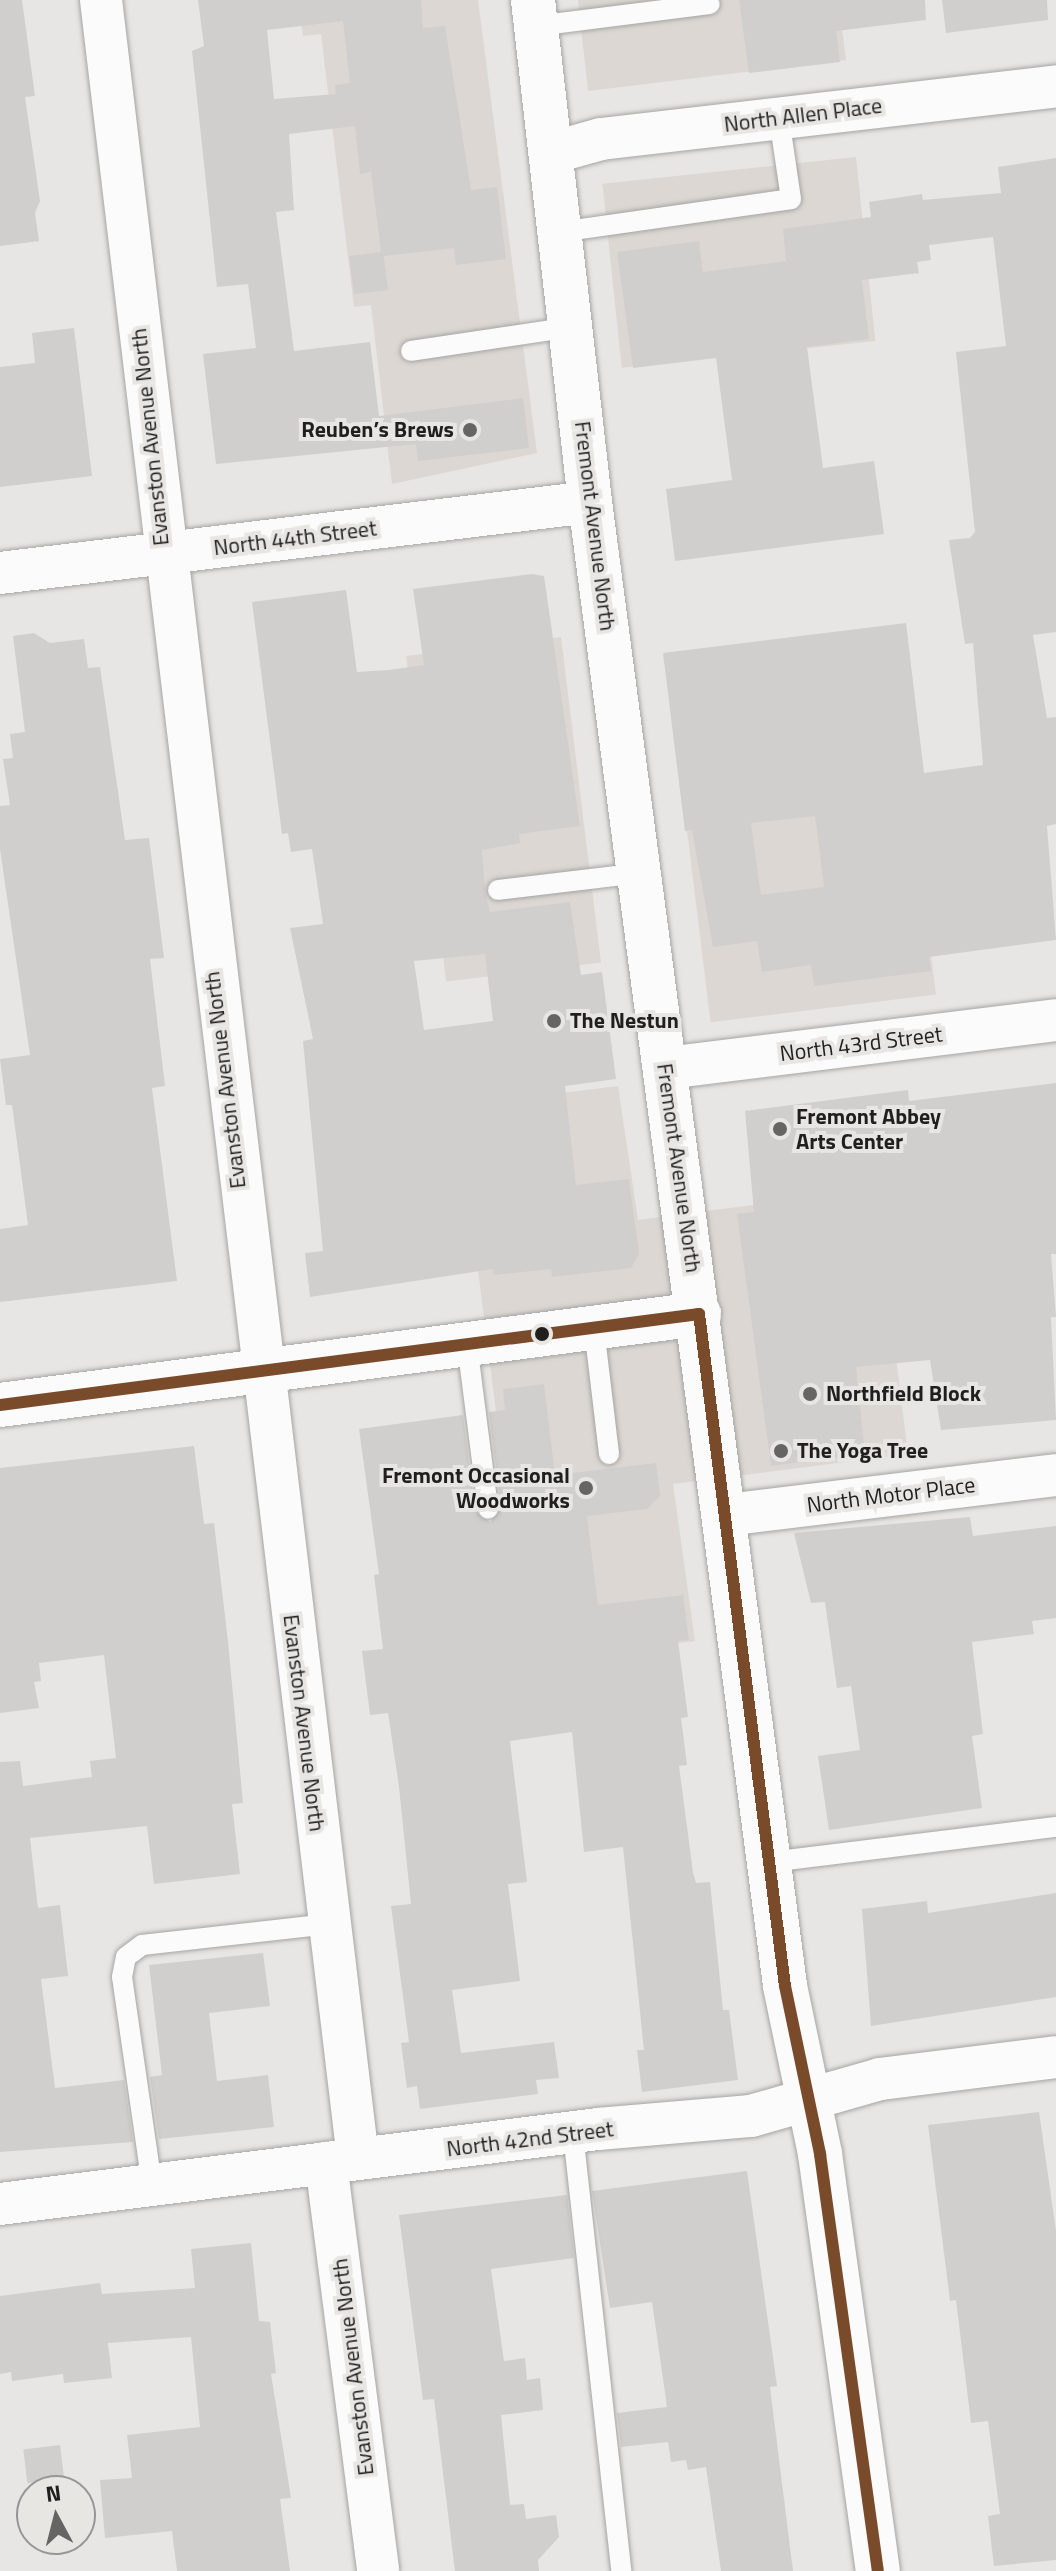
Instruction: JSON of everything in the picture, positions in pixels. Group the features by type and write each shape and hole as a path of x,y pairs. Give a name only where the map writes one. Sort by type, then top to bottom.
{"main road":[{"name":"Fremont Avenue North","path":"535,13 590,502 726,1515 787,2002 827,2199 878,2571"},
{"path":"0,1405 699,1314"}],"street":[{"name":"Evanston Avenue North","path":"101,0 163,554 329,1924 342,2161 378,2571"},
{"name":"North Allen Place","path":"551,153 601,139 1056,86"},
{"name":"North 44th Street","path":"0,573 590,502"},
{"name":"North 43rd Street","path":"666,1068 1056,1020"},
{"name":"North Motor Place","path":"726,1515 1056,1475"},
{"name":"North 42nd Street","path":"0,2204 573,2133 751,2116 880,2079 1056,2057"}],"lane":[{"path":"535,13 710,4"},
{"path":"560,232 791,199 779,118"},
{"path":"411,351 571,327"},
{"path":"498,890 640,873"},
{"path":"594,1328 609,1454"},
{"path":"467,1344 488,1509"},
{"path":"770,1862 1056,1827"},
{"path":"152,2185 122,1977 126,1957 142,1945 329,1924"},
{"path":"573,2133 621,2571"}],"shaded area":[{"path":"298,0 478,0 537,453 392,484 371,305 354,307 321,34 303,36"},
{"path":"578,0 838,0 846,60 588,91"},
{"path":"856,157 875,341 622,368 602,184"},
{"path":"561,637 601,963 446,982 406,656"},
{"path":"912,800 936,995 711,1022 687,828"},
{"path":"618,1086 638,1220 875,1189 908,1454 673,1484 695,1641 528,1662 457,1106"}],"building":[{"path":"0,0 22,0 35,96 25,97 40,201 35,213 39,241 0,246"},
{"path":"198,0 421,0 423,28 445,26 471,190 497,187 506,259 456,265 454,248 384,256 388,290 354,294 349,256 381,252 371,172 360,174 355,126 289,134 294,210 276,212 294,351 370,342 379,416 523,398 529,448 418,461 416,444 216,464 203,354 256,348 248,284 217,287 192,51 204,46","holes":["343,21 350,83 335,85 336,94 274,99 267,30"]},
{"path":"739,0 925,0 926,20 836,31 840,62 749,73"},
{"path":"942,0 1047,0 1048,20 946,33"},
{"path":"1056,158 1056,632 1033,635 1047,718 1056,717 1056,824 1047,826 1056,940 929,957 931,971 814,986 811,965 762,972 757,941 713,947 692,830 685,831 663,653 906,623 924,773 983,765 973,643 965,644 949,540 970,538 975,532 956,352 1006,346 993,237 929,245 931,260 917,262 919,273 862,280 869,339 807,347 823,468 874,461 884,534 675,561 666,489 732,480 716,358 633,368 617,252 699,241 703,272 786,261 783,229 871,217 869,202 922,194 923,200 1001,193 998,167","holes":["815,816 824,887 761,895 751,823"]},
{"path":"74,328 92,476 0,487 0,367 35,363 32,333"},
{"path":"532,574 544,576 580,826 519,834 520,843 482,850 485,892 490,912 570,902 581,975 602,972 616,1079 565,1086 576,1185 629,1179 639,1254 631,1268 552,1277 551,1269 494,1275 493,1269 310,1297 305,1253 323,1251 303,1041 313,1039 290,928 323,924 312,849 291,852 288,833 282,834 252,602 346,590 357,672 389,670 424,665 413,589","holes":["485,954 493,1021 424,1030 414,961"]},
{"path":"34,633 50,643 84,639 88,668 100,667 125,840 149,838 164,958 150,959 165,1086 152,1088 177,1281 0,1302 0,1229 28,1225 12,1105 6,1105 0,1059 30,1055 0,849 0,806 10,805 3,759 13,758 10,734 25,732 13,636"},
{"path":"1056,1083 1056,1254 1051,1254 1056,1317 1051,1317 1056,1420 941,1430 930,1360 856,1367 865,1454 771,1466 737,1214 754,1212 745,1111 908,1090 909,1101"},
{"path":"544,1384 555,1475 656,1463 660,1496 647,1509 587,1516 598,1605 683,1595 689,1640 678,1641 688,1717 681,1718 687,1765 679,1766 693,1872 696,1883 710,1882 723,2010 729,2010 738,2080 642,2092 637,2050 644,2050 623,1847 584,1852 572,1732 510,1741 527,1882 508,1884 520,1981 452,1990 461,2053 554,2042 559,2078 536,2080 538,2094 420,2109 417,2086 407,2088 401,2043 409,2042 391,1906 411,1904 399,1787 388,1713 370,1715 362,1651 383,1649 374,1575 379,1574 359,1429 463,1415 475,1511 490,1522 501,1507 489,1412 505,1410 503,1389"},
{"path":"194,1446 204,1524 214,1523 228,1641 243,1803 232,1804 240,1874 154,1884 147,1826 30,1838 38,1908 60,1905 68,1976 41,1979 55,2088 124,2080 133,2142 0,2152 0,1762 20,1761 23,1786 92,1777 90,1761 116,1758 104,1655 39,1663 41,1681 34,1682 39,1708 0,1713 0,1468"},
{"path":"970,1517 973,1536 1056,1526 1056,1618 1032,1621 1034,1634 972,1642 983,1734 972,1736 982,1808 829,1830 818,1756 860,1750 851,1686 837,1688 825,1602 811,1603 794,1533"},
{"path":"1056,1893 1056,1997 871,2026 862,1909 927,1901 928,1913"},
{"path":"263,1953 270,2006 209,2013 217,2081 268,2075 274,2127 159,2139 150,2077 162,2075 149,1965"},
{"path":"1039,2112 1056,2231 1056,2560 994,2566 988,2516 1000,2514 988,2421 971,2423 956,2300 950,2301 928,2125"},
{"path":"747,2171 777,2386 770,2387 793,2571 721,2571 706,2467 688,2470 686,2460 671,2462 668,2442 621,2447 617,2413 667,2407 652,2302 610,2308 592,2191"},
{"path":"567,2195 574,2258 491,2269 504,2361 525,2358 527,2380 540,2378 543,2410 501,2415 510,2505 524,2504 526,2519 556,2515 559,2537 538,2560 539,2571 455,2571 434,2399 423,2400 399,2215"},
{"path":"251,2243 259,2321 270,2322 276,2373 271,2374 291,2498 280,2499 290,2571 177,2571 172,2531 105,2538 100,2480 132,2478 127,2435 200,2427 191,2337 108,2343 112,2378 64,2383 63,2374 12,2381 11,2372 0,2374 0,2296 100,2283 102,2294 195,2288 191,2249"},
{"path":"60,2445 64,2475 26,2475 23,2450"}],"transit line":[{"path":"699,1314 785,1986 820,2154 878,2571"},
{"path":"0,1405 699,1314"}],"place":[{"name":"Reuben’s Brews","path":"470,430"},
{"name":"The Nestun","path":"554,1021"},
{"name":"Fremont Abbey Arts Center","path":"780,1129"},
{"name":"Northfield Block","path":"810,1394"},
{"name":"The Yoga Tree","path":"781,1451"},
{"name":"Fremont Occasional Woodworks","path":"586,1488"}]}
